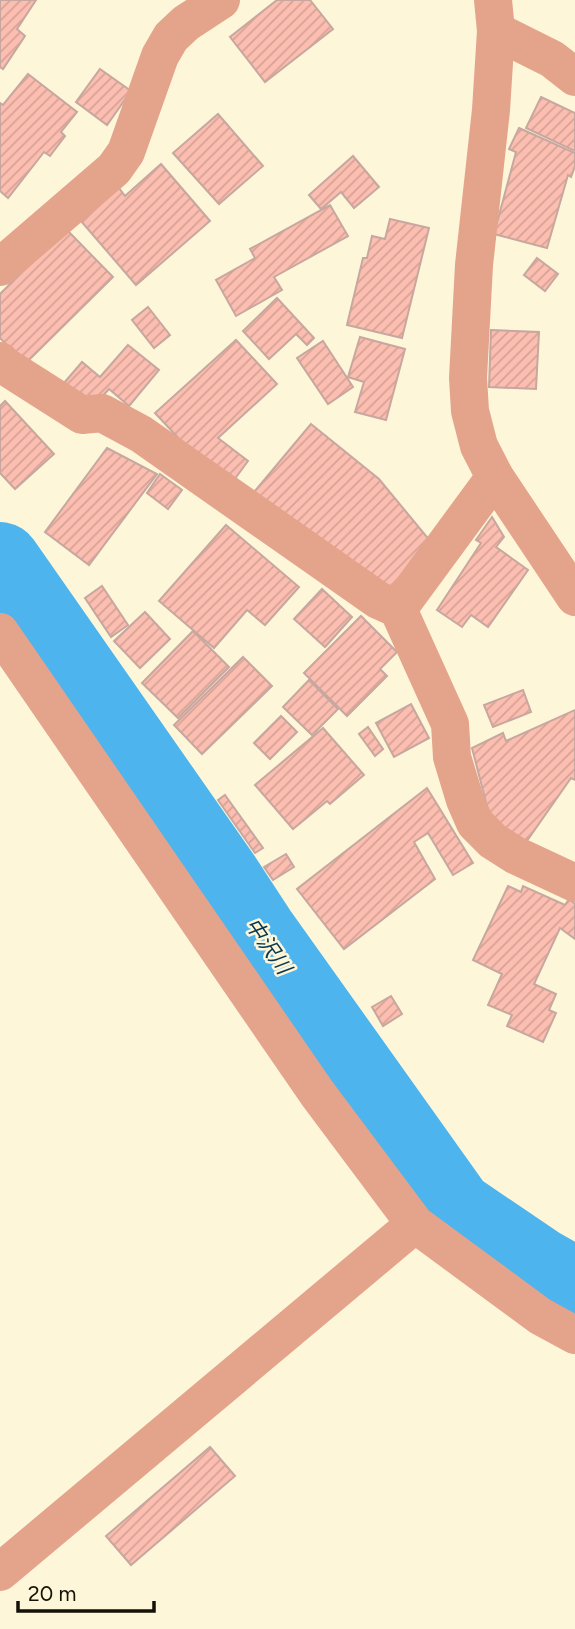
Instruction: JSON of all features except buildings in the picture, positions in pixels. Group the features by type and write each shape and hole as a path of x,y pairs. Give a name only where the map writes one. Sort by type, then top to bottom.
{"street":[{"path":"0,267 114,169 126,152 160,56 171,37 186,23 220,0"},
{"path":"495,15 575,77"},
{"path":"495,15 491,110 474,265 468,378 470,411 479,446 495,477 575,597"},
{"path":"0,361 82,415 102,413 141,434 378,600 398,609 450,724 452,757 475,823 493,841 514,855 575,883"},
{"path":"398,609 495,477"},
{"path":"0,632 317,1093 415,1224 540,1316 575,1335"},
{"path":"0,1573 415,1224"}],"waterway":[{"name":"中沢川","path":"0,563 256,933 454,1211 538,1268 575,1289"}]}
